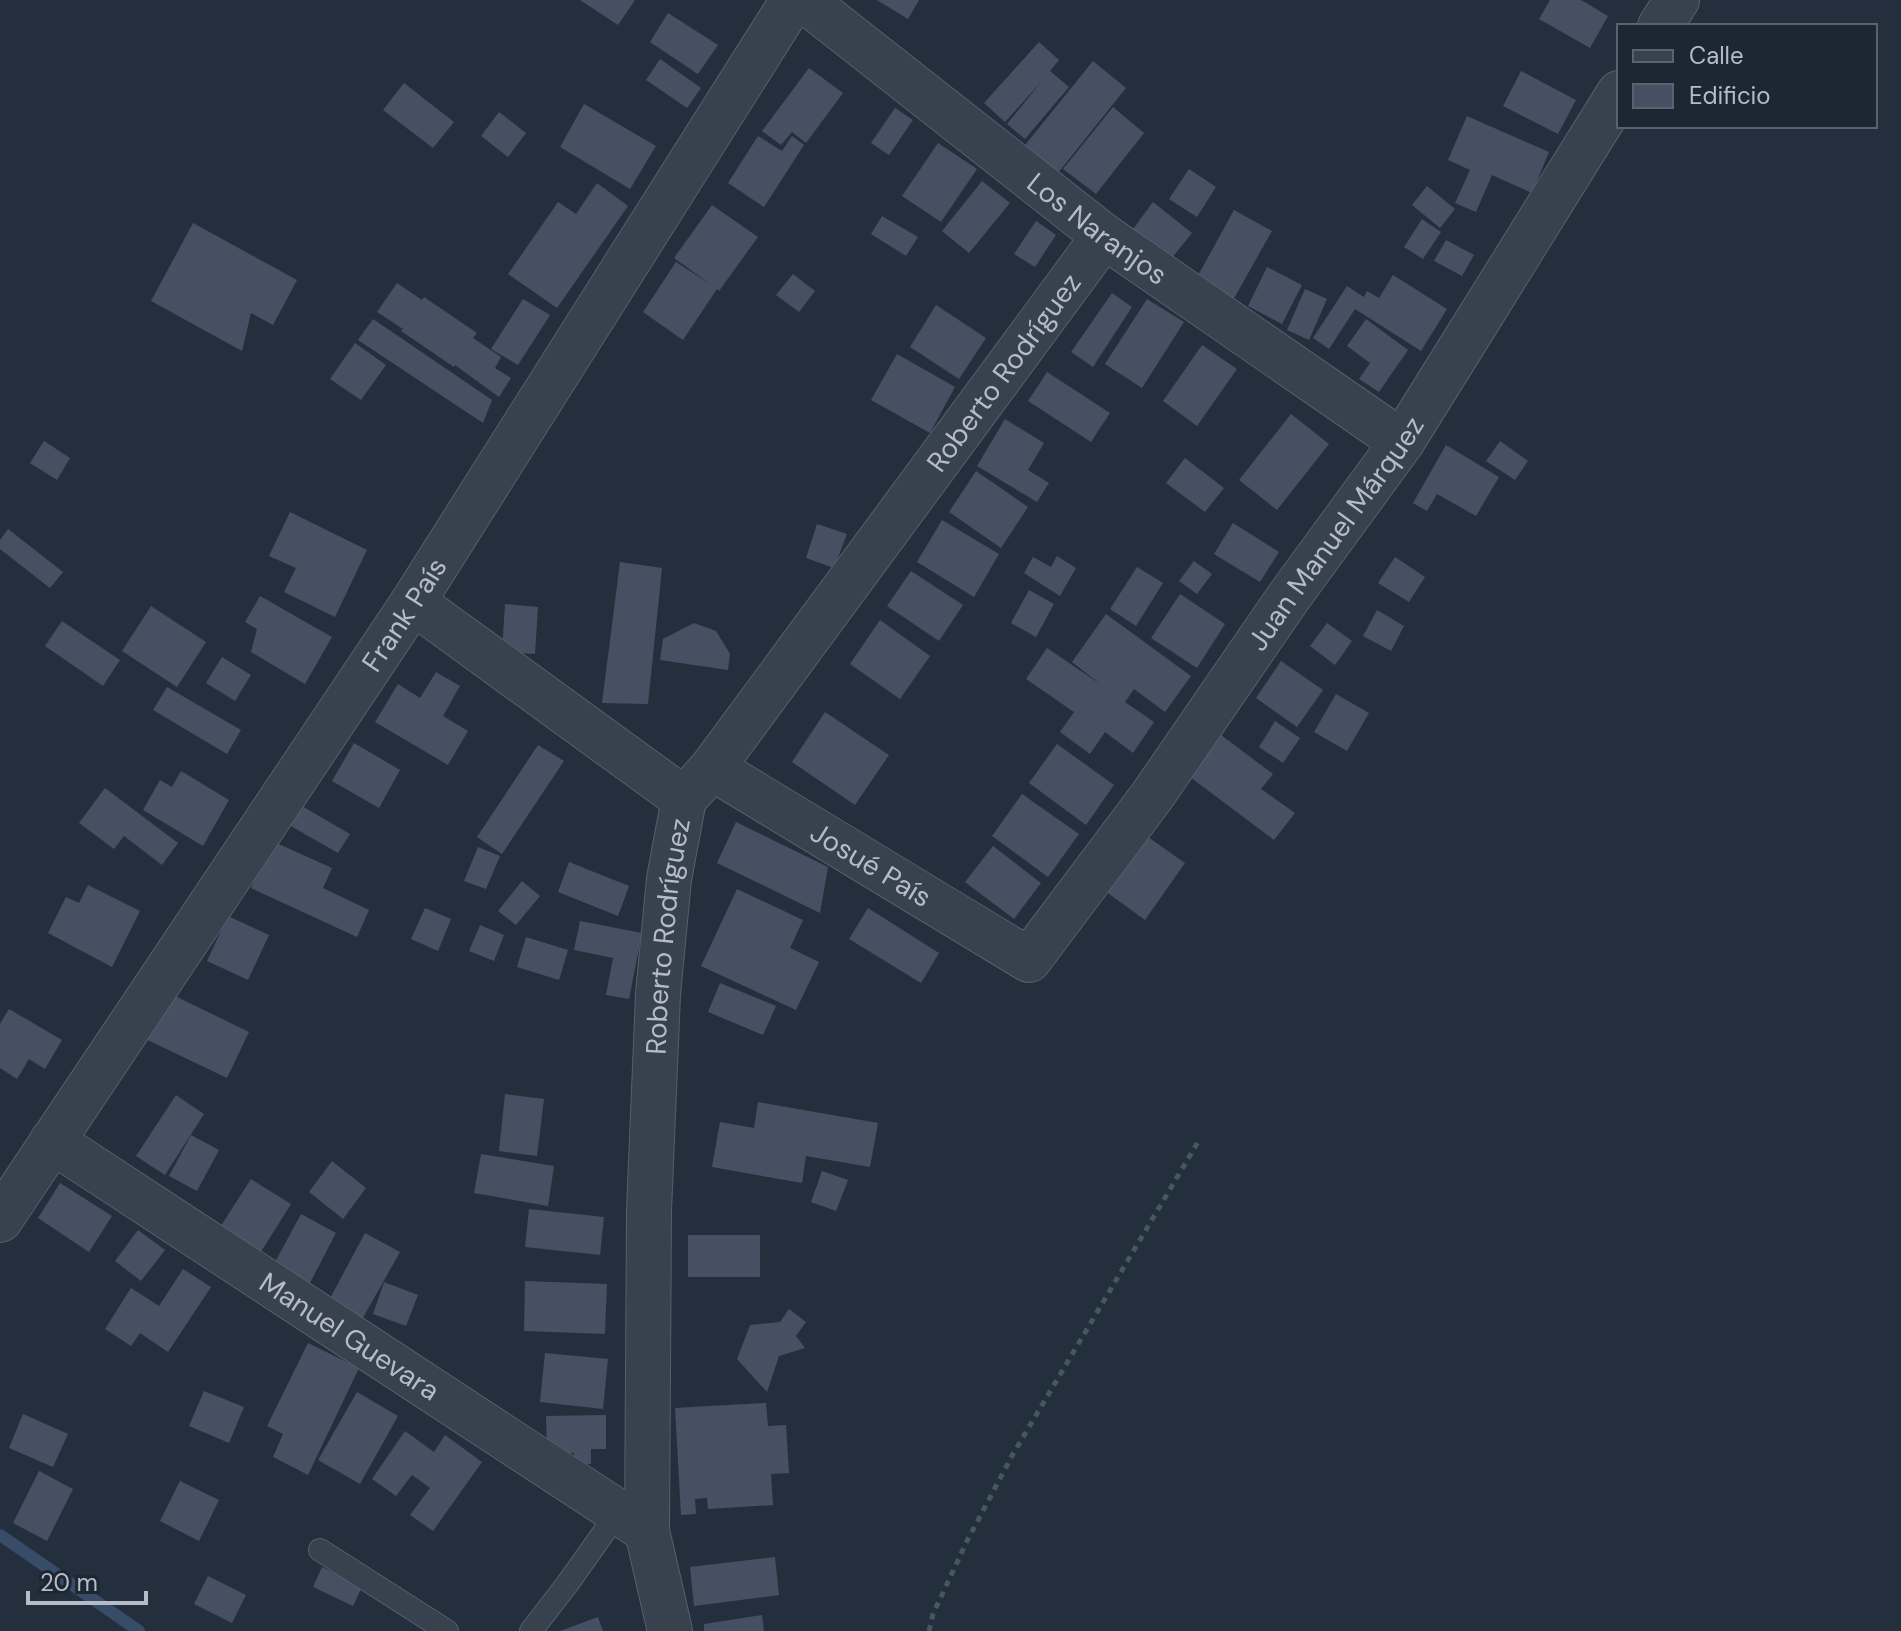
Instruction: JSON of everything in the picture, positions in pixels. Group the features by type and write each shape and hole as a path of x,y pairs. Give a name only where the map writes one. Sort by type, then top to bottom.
{"street":[{"name":"Frank País","path":"0,1220 413,602 793,0"},
{"name":"Los Naranjos","path":"804,0 1104,236 1402,442"},
{"path":"1661,24 1677,0"},
{"name":"Juan Manuel Márquez","path":"1029,960 1152,796 1288,598 1402,442 1617,96"},
{"name":"Roberto Rodríguez","path":"670,1631 633,1521 658,1009 669,879 698,784 1104,236"},
{"name":"Josué País","path":"413,602 698,784 1029,960"},
{"name":"Manuel Guevara","path":"52,1141 633,1521"}],"lane":[{"path":"531,1631 568,1583 633,1521"},
{"path":"320,1550 447,1631"}],"path":[{"path":"929,1631 933,1614 967,1541 1013,1454 1198,1142"}],"building":[{"path":"580,0 635,0 618,25"},
{"path":"877,0 919,0 908,19"},
{"path":"1550,0 1581,0 1608,16 1590,48 1539,19"},
{"path":"668,13 718,45 698,74 650,42"},
{"path":"1039,42 1059,60 1050,71 1069,87 1025,139 1007,124 1042,81 1005,122 984,103"},
{"path":"660,59 701,88 687,108 646,80"},
{"path":"1093,61 1126,88 1058,173 1025,145"},
{"path":"809,68 843,93 806,143 792,132 781,145 762,131"},
{"path":"1521,71 1576,100 1558,134 1503,106"},
{"path":"404,83 454,122 433,148 383,110"},
{"path":"584,104 656,146 630,189 560,147"},
{"path":"1113,107 1144,133 1096,194 1063,169"},
{"path":"895,108 913,120 889,155 871,143"},
{"path":"499,112 526,133 508,157 481,136"},
{"path":"1467,116 1549,152 1532,193 1492,175 1476,212 1455,203 1470,170 1448,160"},
{"path":"758,136 782,151 792,136 804,145 764,207 728,183"},
{"path":"938,143 977,169 941,222 902,196"},
{"path":"1189,169 1216,187 1197,217 1169,199"},
{"path":"982,181 1010,203 969,253 942,231"},
{"path":"597,183 628,206 557,308 508,274 558,202 576,214"},
{"path":"1427,186 1455,209 1440,228 1412,205"},
{"path":"1153,202 1192,233 1171,259 1133,229"},
{"path":"712,205 758,237 719,291 717,289 683,340 643,312 676,262 710,284 674,258"},
{"path":"1234,210 1272,231 1232,302 1195,281"},
{"path":"882,216 918,237 906,256 871,234"},
{"path":"1422,219 1441,232 1423,259 1404,247"},
{"path":"1036,221 1056,235 1035,267 1014,254"},
{"path":"193,223 297,280 273,325 251,313 242,351 151,301"},
{"path":"1446,240 1474,255 1462,276 1434,261"},
{"path":"1267,267 1302,285 1282,324 1248,306"},
{"path":"793,274 815,291 799,312 776,295"},
{"path":"1393,275 1447,309 1421,351 1355,309 1329,349 1313,338 1347,286 1364,297 1367,291 1379,298"},
{"path":"397,283 422,300 424,297 477,333 473,338 501,357 495,368 511,378 499,397 377,312"},
{"path":"1305,289 1327,299 1309,340 1287,330"},
{"path":"1112,293 1132,307 1093,367 1071,352"},
{"path":"523,299 550,315 518,365 491,349"},
{"path":"1147,299 1184,322 1142,388 1105,364"},
{"path":"936,305 986,338 959,379 910,347"},
{"path":"373,319 492,400 483,423 358,340"},
{"path":"1366,319 1408,350 1379,392 1359,379 1370,363 1347,346"},
{"path":"355,343 386,365 361,400 330,379"},
{"path":"1202,345 1237,369 1197,426 1163,401"},
{"path":"897,354 955,387 930,433 871,400"},
{"path":"1047,372 1110,413 1091,442 1028,401"},
{"path":"1291,414 1329,444 1277,510 1239,480"},
{"path":"1005,419 1044,443 1028,470 1049,483 1037,502 977,466"},
{"path":"44,441 70,458 57,480 30,463"},
{"path":"1500,441 1528,461 1515,480 1486,461"},
{"path":"1446,445 1499,477 1476,516 1437,494 1427,511 1413,503"},
{"path":"1185,458 1224,488 1205,512 1166,483"},
{"path":"976,471 1028,507 1001,548 949,512"},
{"path":"290,512 367,550 335,617 284,592 296,568 269,556"},
{"path":"942,520 999,554 974,597 917,562"},
{"path":"1233,523 1279,552 1260,582 1214,554"},
{"path":"817,524 847,534 834,568 806,558"},
{"path":"8,529 63,572 50,588 0,549 0,540"},
{"path":"1057,556 1076,568 1060,596 1024,573 1033,557 1051,567"},
{"path":"1395,557 1425,577 1409,602 1378,583"},
{"path":"1194,561 1212,574 1197,594 1179,581"},
{"path":"620,562 662,568 648,704 602,703"},
{"path":"1137,567 1163,583 1136,626 1110,609"},
{"path":"911,571 963,605 939,641 887,606"},
{"path":"1029,590 1054,604 1036,637 1011,623"},
{"path":"1180,594 1225,624 1197,668 1151,638"},
{"path":"260,596 332,637 305,684 251,652 257,629 245,622"},
{"path":"505,604 538,607 535,654 502,652"},
{"path":"151,606 206,642 177,687 122,651"},
{"path":"1377,610 1404,626 1391,651 1363,636"},
{"path":"1106,614 1191,676 1165,712 1134,689 1125,702 1154,722 1133,753 1105,732 1090,754 1060,732 1074,712 1026,679 1047,648 1100,684 1072,662"},
{"path":"880,620 930,656 900,699 850,664"},
{"path":"62,621 120,660 103,686 45,646"},
{"path":"694,623 716,631 730,654 728,670 660,660 663,639"},
{"path":"1327,623 1352,641 1335,665 1310,646"},
{"path":"222,657 251,675 235,701 206,683"},
{"path":"1281,661 1323,690 1297,727 1256,698"},
{"path":"436,672 460,686 443,716 468,731 448,765 375,722 398,684 420,698"},
{"path":"167,687 241,730 227,754 153,710"},
{"path":"1336,694 1369,713 1347,751 1314,732"},
{"path":"825,712 889,755 855,805 792,762"},
{"path":"1275,721 1300,738 1283,763 1259,747"},
{"path":"1221,735 1273,774 1261,789 1295,813 1274,840 1190,777"},
{"path":"354,743 400,770 379,808 332,781"},
{"path":"1057,744 1114,785 1086,825 1029,783"},
{"path":"538,745 564,761 502,854 477,837"},
{"path":"181,771 229,800 203,846 143,810 160,780 172,787"},
{"path":"105,788 178,843 162,865 124,836 114,849 79,823"},
{"path":"1022,794 1079,834 1048,877 992,836"},
{"path":"300,805 350,834 338,853 289,825"},
{"path":"736,822 828,867 820,913 717,863"},
{"path":"1145,835 1185,863 1145,920 1105,891"},
{"path":"272,841 332,868 323,888 369,910 357,937 251,888"},
{"path":"993,846 1041,883 1014,919 965,882"},
{"path":"478,847 500,856 486,889 464,881"},
{"path":"569,862 629,886 618,916 558,892"},
{"path":"522,881 540,896 516,925 498,911"},
{"path":"88,885 140,911 112,967 48,933 66,897 79,903"},
{"path":"737,889 803,920 790,948 819,962 796,1010 701,966"},
{"path":"425,908 451,919 438,951 411,939"},
{"path":"868,908 939,953 921,983 849,939"},
{"path":"228,916 269,935 248,980 207,961"},
{"path":"580,921 642,933 629,999 606,995 613,958 574,950"},
{"path":"480,925 504,935 494,961 469,951"},
{"path":"526,937 568,950 559,980 517,967"},
{"path":"720,983 776,1006 763,1035 708,1012"},
{"path":"173,995 249,1032 227,1078 137,1035"},
{"path":"9,1009 62,1040 45,1069 29,1059 17,1079 0,1068 0,1024"},
{"path":"505,1094 544,1099 537,1156 499,1151"},
{"path":"176,1095 204,1114 165,1175 136,1156"},
{"path":"758,1102 878,1123 870,1167 806,1156 802,1183 712,1167 720,1122 754,1128"},
{"path":"191,1135 219,1150 197,1191 169,1176"},
{"path":"481,1154 554,1166 548,1206 474,1193"},
{"path":"332,1161 366,1188 343,1219 309,1192"},
{"path":"822,1171 848,1180 836,1211 811,1202"},
{"path":"251,1179 291,1204 257,1258 217,1232"},
{"path":"60,1183 112,1216 89,1252 38,1218"},
{"path":"529,1209 604,1217 600,1255 525,1247"},
{"path":"301,1214 336,1233 310,1283 274,1264"},
{"path":"138,1230 165,1250 141,1281 115,1261"},
{"path":"365,1233 400,1252 360,1323 327,1304"},
{"path":"688,1235 760,1235 760,1277 688,1277"},
{"path":"183,1269 211,1287 168,1352 140,1333 131,1346 105,1329 131,1288 159,1306"},
{"path":"525,1281 607,1284 605,1334 524,1331"},
{"path":"384,1282 418,1295 406,1326 373,1314"},
{"path":"789,1309 806,1322 796,1336 805,1348 779,1356 767,1392 737,1359 750,1325 780,1322"},
{"path":"308,1343 359,1368 308,1475 273,1457 283,1434 267,1426"},
{"path":"545,1353 608,1359 603,1409 540,1402"},
{"path":"204,1391 244,1407 229,1443 189,1426"},
{"path":"357,1392 398,1416 360,1484 318,1460"},
{"path":"766,1403 768,1426 786,1425 789,1473 771,1474 773,1505 708,1509 707,1498 695,1499 696,1514 681,1515 675,1408"},
{"path":"23,1414 68,1434 53,1467 9,1448"},
{"path":"606,1415 606,1449 591,1449 591,1464 574,1464 574,1453 547,1454 546,1416"},
{"path":"405,1431 434,1452 445,1435 482,1462 433,1531 410,1515 430,1488 412,1475 396,1496 372,1479"},
{"path":"39,1471 73,1489 47,1541 13,1523"},
{"path":"180,1481 219,1500 199,1541 160,1521"},
{"path":"775,1557 779,1595 694,1606 690,1567"},
{"path":"322,1567 362,1587 353,1606 313,1587"},
{"path":"208,1576 246,1595 232,1623 194,1604"},
{"path":"762,1615 764,1631 704,1631 704,1624"},
{"path":"598,1617 603,1631 560,1631"}],"waterway":[{"path":"0,1535 139,1631"}]}
